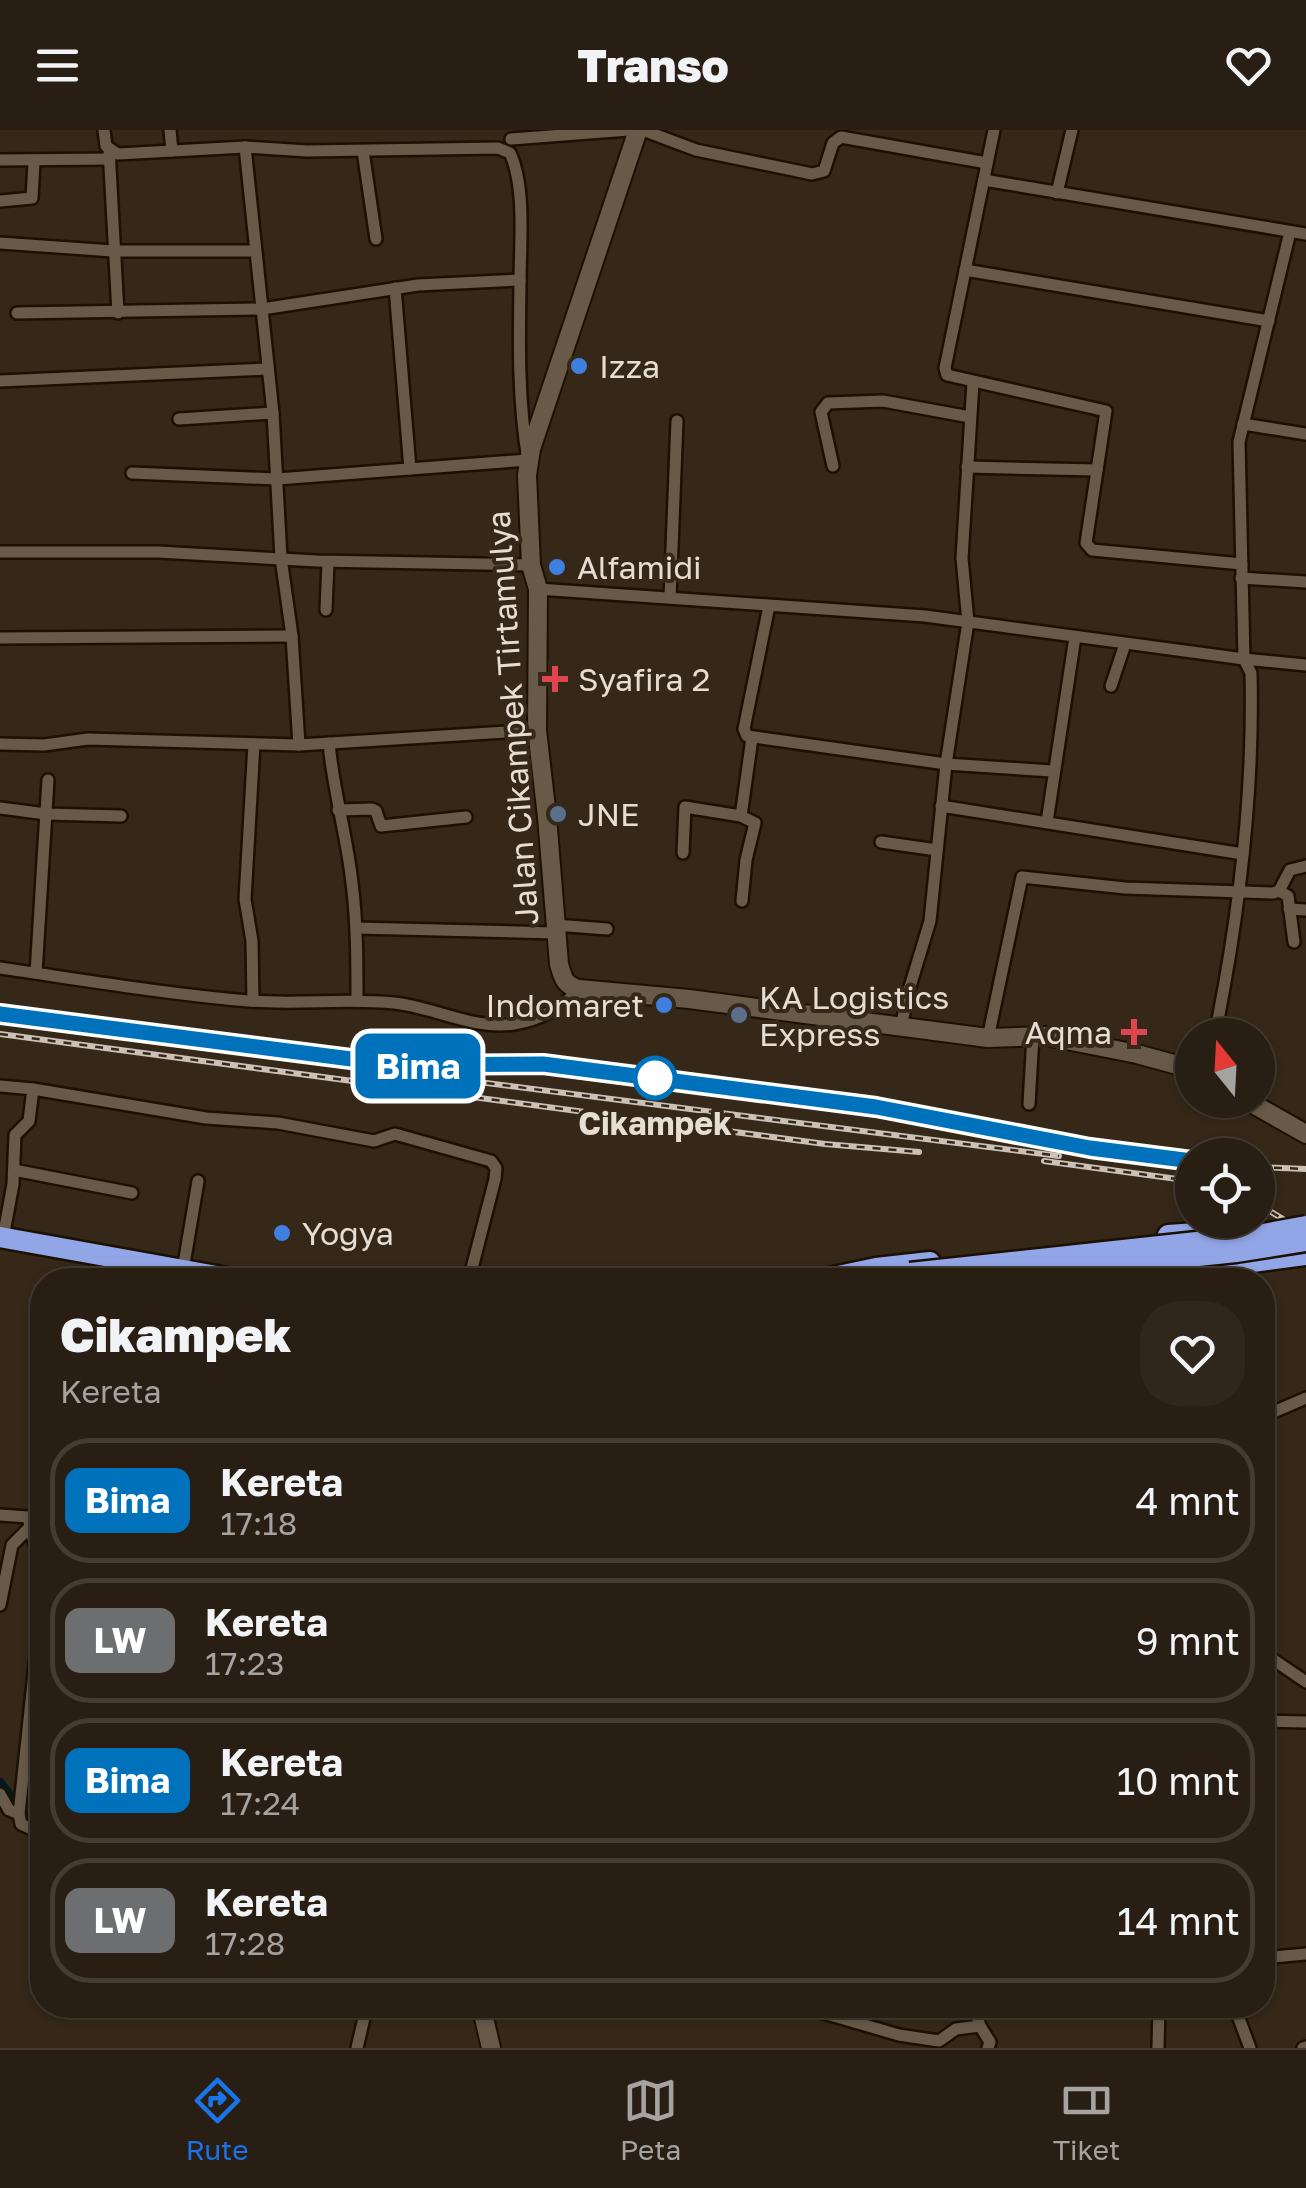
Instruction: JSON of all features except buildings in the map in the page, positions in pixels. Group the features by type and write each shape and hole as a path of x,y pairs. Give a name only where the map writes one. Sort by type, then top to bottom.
{"highway":[{"path":"956,1268 1252,1236 1306,1226"},
{"path":"876,1268 1229,1228 1247,1234 1252,1247 1246,1263"},
{"path":"1,1241 140,1268"},
{"path":"1090,1268 1306,1241"},
{"path":"1204,1268 1306,1254"}],"street":[{"path":"104,130 110,154 118,314"},
{"path":"170,130 172,151"},
{"path":"132,473 278,479 528,460 520,405 518,201 511,134 629,130"},
{"path":"641,130 696,150 812,174 824,170 833,143 841,137 987,163"},
{"name":"Jalan Cikampek Tirtamulya","path":"579,989 564,981 555,929 548,817 537,730 538,589 530,566 528,460 641,130"},
{"path":"994,130 945,368 949,377 1103,408 1106,416 1086,543 1092,550 1242,564"},
{"path":"1057,193 1072,130"},
{"path":"245,147 273,413 281,558 292,636 300,744"},
{"path":"0,160 34,162 245,147 363,151 498,148 510,153"},
{"path":"363,151 376,239"},
{"path":"0,201 32,198 34,162"},
{"path":"984,180 1306,234"},
{"path":"1218,1018 1239,894 1252,721 1251,672 1244,659 1243,517 1238,457 1290,232"},
{"path":"0,243 114,250 255,251"},
{"path":"965,270 1269,321"},
{"path":"16,313 262,309 395,288 520,280"},
{"path":"395,288 410,470"},
{"path":"0,381 268,369"},
{"path":"901,1027 908,990 930,921 940,806 968,622 962,558 973,383"},
{"path":"833,466 821,412 828,403 883,402 970,417"},
{"path":"180,419 273,413"},
{"path":"670,598 677,421"},
{"path":"1243,424 1306,434"},
{"path":"967,467 1097,470"},
{"path":"0,552 106,551 328,562 530,566"},
{"path":"326,610 328,562"},
{"path":"1241,578 1306,582"},
{"path":"538,589 924,616 1306,665"},
{"path":"768,606 744,729 752,738 946,764 1052,771"},
{"path":"0,638 292,636"},
{"path":"1046,822 1074,637"},
{"path":"1111,686 1125,644"},
{"path":"0,744 88,740 300,744 537,730"},
{"path":"741,816 752,738"},
{"path":"329,743 352,879 357,1000"},
{"path":"253,1001 252,941 245,899 254,744"},
{"path":"36,973 48,780"},
{"path":"940,806 1243,854"},
{"path":"683,853 685,807 741,816 755,823 742,901"},
{"path":"0,808 122,816"},
{"path":"338,810 372,809 381,826 466,817"},
{"path":"881,842 937,850"},
{"path":"1279,891 1290,870 1306,866"},
{"path":"988,1038 1022,877 1125,888 1239,894 1279,891 1288,896 1294,942"},
{"path":"1290,909 1306,910"},
{"path":"356,928 607,929"},
{"path":"0,968 253,1001 357,1000 425,1008 465,1020 514,1024 558,1009 579,989 689,999 988,1038 1032,1036 1137,1054 1175,1065"},
{"path":"1029,1104 1032,1036"},
{"path":"0,1086 33,1088 206,1118 278,1123 374,1141 395,1134 491,1161 496,1168 494,1180 472,1268"},
{"path":"1,1241 16,1135 28,1121 33,1088"},
{"path":"1275,1116 1306,1134"},
{"path":"14,1170 132,1193"},
{"path":"178,1268 198,1182"},
{"path":"1275,1411 1306,1398"},
{"path":"0,1515 30,1520"},
{"path":"0,1605 12,1545 30,1525"},
{"path":"1275,1661 1306,1682"},
{"path":"30,1708 19,1809 22,1824 30,1828"},
{"path":"1275,1721 1306,1722"},
{"path":"0,1794 10,1810 19,1809"},
{"path":"1275,1957 1306,1954"},
{"path":"357,2048 364,2018"},
{"path":"484,2018 490,2048"},
{"path":"839,2018 899,2036 940,2041 956,2031 980,2026"},
{"path":"978,2018 990,2042 988,2048"},
{"path":"1158,2048 1159,2018"},
{"path":"1239,2018 1250,2048"}],"waterway":[{"path":"0,1783 30,1820"}],"railway":[{"path":"0,1014 398,1065 543,1064 876,1107 1090,1149 1175,1159"},
{"path":"0,1034 825,1144 919,1152"},
{"path":"439,1077 1059,1156"},
{"path":"1044,1161 1175,1179"},
{"path":"1275,1168 1306,1169"},
{"path":"1275,1214 1306,1233"}],"train":[{"name":"Bima","path":"0,1014 398,1065 543,1064 876,1107 1090,1148 1175,1159"}],"place":[{"name":"Izza","path":"579,366"},
{"name":"Alfamidi","path":"557,567"},
{"name":"Syafira 2","path":"555,679"},
{"name":"JNE","path":"558,814"},
{"name":"Indomaret","path":"664,1005"},
{"name":"KA Logistics Express","path":"739,1015"},
{"name":"Aqma","path":"1134,1032"},
{"name":"Cikampek","path":"655,1078"},
{"name":"Yogya","path":"282,1233"}]}
